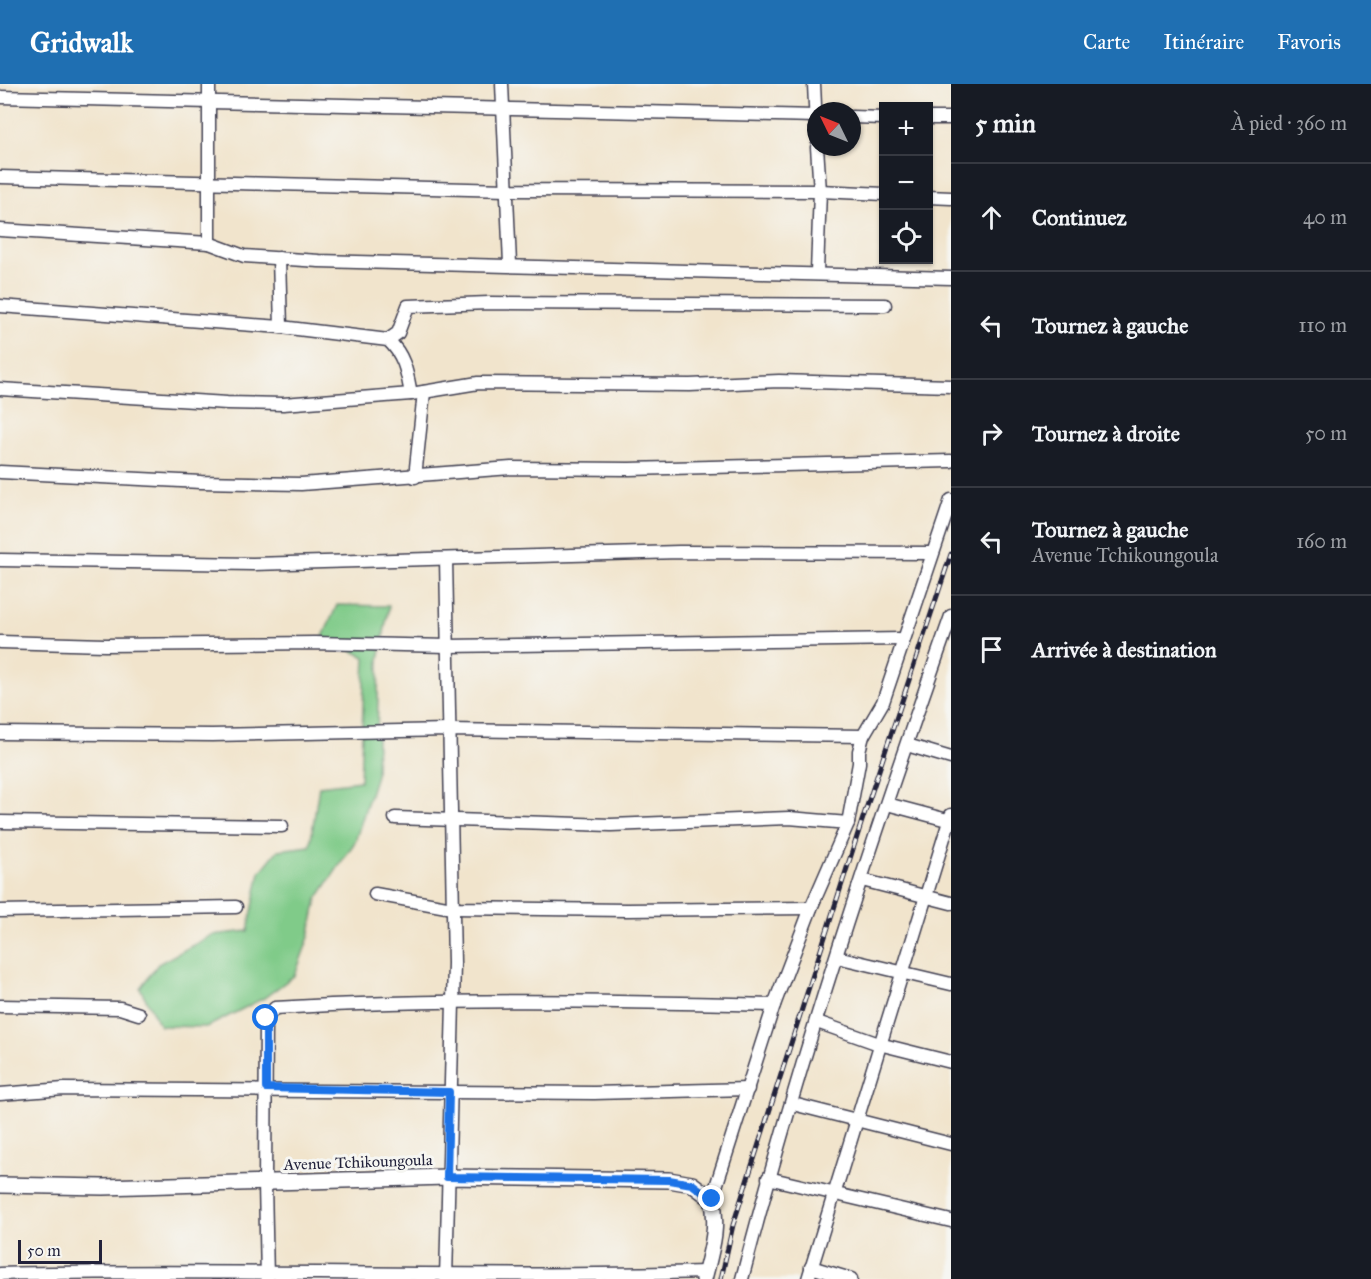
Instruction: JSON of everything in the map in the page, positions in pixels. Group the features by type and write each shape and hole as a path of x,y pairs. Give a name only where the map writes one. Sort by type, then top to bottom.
{"street":[{"path":"209,84 209,243"},
{"path":"502,84 510,264"},
{"path":"814,84 815,102"},
{"path":"0,97 210,100 503,111 807,116"},
{"path":"861,117 879,118"},
{"path":"933,118 951,118"},
{"path":"817,272 820,191 818,156"},
{"path":"0,177 507,190 820,191 879,194"},
{"path":"933,197 951,198"},
{"path":"0,230 209,243 244,256 279,258 402,264 510,264 951,278"},
{"path":"279,258 281,327"},
{"path":"388,340 398,333 408,306 489,303 885,305"},
{"path":"0,306 281,327 388,340 398,349 406,366 411,394"},
{"path":"0,390 283,404 411,394 478,383 690,385 779,381 951,386"},
{"path":"415,477 424,392"},
{"path":"0,472 201,482 301,484 511,468 629,470 951,461"},
{"path":"0,1274 98,1272 267,1277 705,1276 715,1238 716,1217 712,1199 774,1005 811,908 848,823 863,736 883,702 951,500"},
{"path":"0,560 253,564 679,552 932,553"},
{"path":"445,1277 453,1003 446,558"},
{"path":"742,1279 768,1178 793,1104 837,957 951,616"},
{"path":"0,642 105,645 314,643 448,646 903,639"},
{"path":"0,733 212,735 448,730 863,736"},
{"path":"907,745 951,758"},
{"path":"851,1279 809,1273 950,819 887,804"},
{"path":"395,818 611,825 789,818 848,823"},
{"path":"0,822 282,826"},
{"path":"862,880 951,903"},
{"path":"375,894 452,908 627,910 811,908"},
{"path":"0,911 69,908 236,907"},
{"path":"837,957 951,984"},
{"path":"267,1277 266,1018 275,1008 367,1003 606,1001 774,1005"},
{"path":"0,1006 120,1008 138,1014"},
{"path":"817,1022 879,1044 951,1062"},
{"path":"0,1094 64,1089 266,1088 594,1093 748,1089"},
{"path":"793,1104 951,1144"},
{"name":"Avenue Tchikoungoula","path":"0,1185 103,1187 447,1177 669,1180 692,1184 712,1199"},
{"path":"768,1178 951,1221"}],"green space":[{"path":"337,605 389,606 379,660 376,775 355,842 317,899 309,937 295,975 264,998 207,1027 160,1026 140,988 158,964 212,935 248,931 260,872 278,850 310,846 319,786 360,781 365,657 323,637"}],"railway":[{"path":"721,1279 733,1225 861,824 951,554"}],"route":[{"path":"266,1018 266,1088 449,1092 447,1177 669,1180 692,1184 712,1199"}]}
